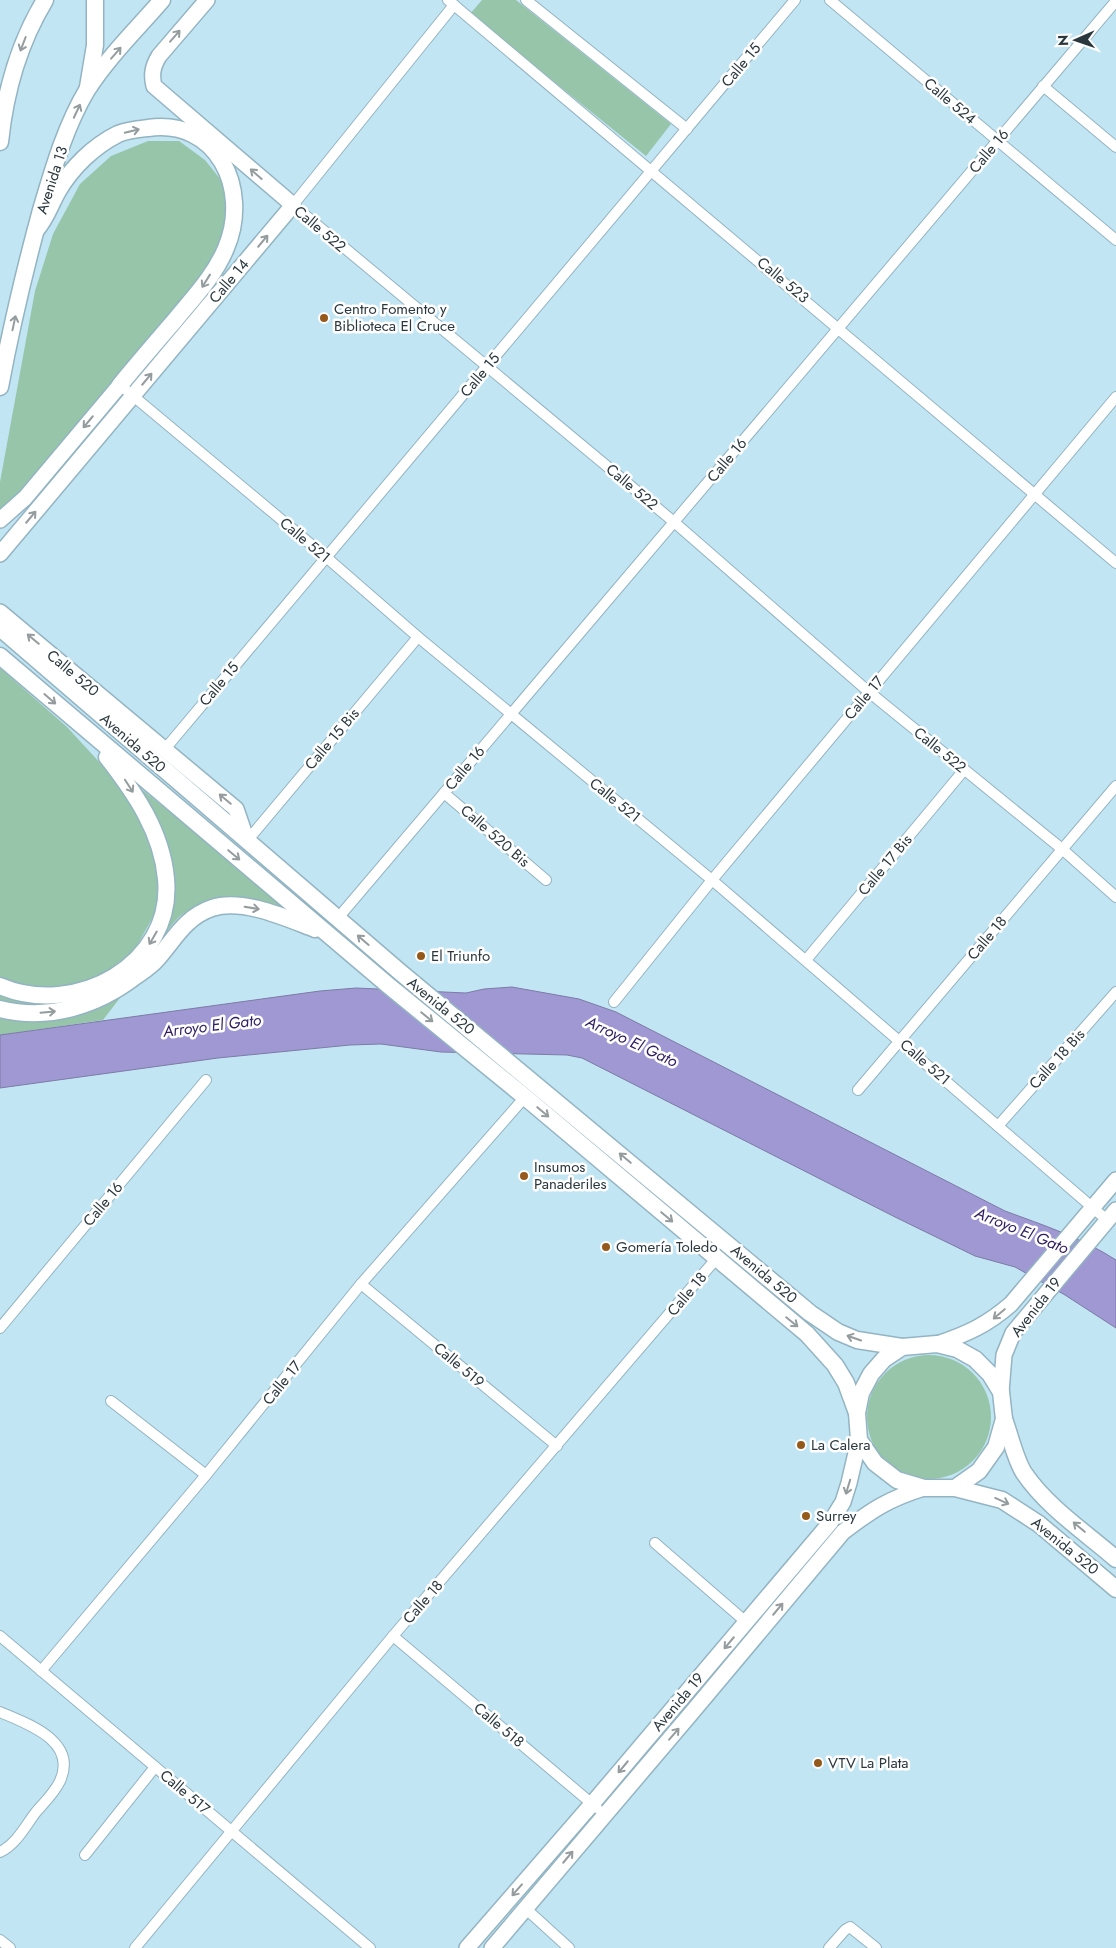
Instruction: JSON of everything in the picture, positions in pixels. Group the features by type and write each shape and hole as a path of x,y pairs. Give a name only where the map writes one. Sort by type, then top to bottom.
{"main road":[{"path":"0,142 16,64 34,18 45,0"},
{"path":"87,91 95,45 95,0"},
{"name":"Avenida 13","path":"0,387 25,272 60,150 87,91 108,62 162,0"},
{"name":"Calle 522","path":"207,0 154,64 151,76 154,86 292,205"},
{"path":"0,520 26,498 203,287 226,248 233,223 234,198 224,162 209,144 184,130 159,126 119,134 90,154 72,171 57,192 46,218 36,230"},
{"name":"Calle 14","path":"0,554 292,205"},
{"name":"Calle 520","path":"0,612 236,809 247,841"},
{"name":"Avenida 520","path":"0,628 400,972 810,1313 838,1332 857,1340 902,1347"},
{"name":"Avenida 520","path":"0,656 389,986 525,1097 807,1334 835,1365 846,1383 857,1413"},
{"path":"0,986 17,991 52,996 86,990 110,979 132,963 149,945 161,921 165,909 166,880 164,862 154,831 127,783 89,733"},
{"path":"0,1009 43,1013 61,1011 92,1002 126,983 156,961 181,928 196,916 212,908 236,906 258,909 327,933"},
{"name":"Avenida 19","path":"937,1344 967,1334 994,1318 1011,1304 1116,1180"},
{"name":"Avenida 19","path":"1001,1392 1004,1355 1012,1333 1112,1215"},
{"path":"937,1344 957,1349 975,1359 990,1374 1001,1392 1004,1419 996,1447 979,1471 955,1488 924,1488 897,1480 875,1463 859,1440 857,1413 861,1393 871,1374 884,1358 902,1347 937,1344"},
{"name":"Avenida 520","path":"1004,1419 1023,1471 1037,1489 1050,1503 1116,1559"},
{"name":"Avenida 19","path":"467,1948 592,1804 830,1523 843,1502 850,1483 859,1440"},
{"name":"Avenida 19","path":"492,1948 843,1532 874,1509 899,1496 924,1488"},
{"name":"Avenida 520","path":"955,1488 1002,1500 1016,1508 1040,1524 1116,1589"}],"street":[{"path":"526,0 687,129"},
{"name":"Calle 15","path":"165,749 795,0"},
{"name":"Calle 524","path":"830,0 1116,240"},
{"name":"Calle 16","path":"338,918 1116,1"},
{"name":"Calle 523","path":"451,3 839,327 1116,563"},
{"name":"Calle 14","path":"292,205 451,3"},
{"path":"1043,86 1116,147"},
{"name":"Calle 522","path":"292,205 674,522 869,692 1062,849 1116,897"},
{"name":"Calle 521","path":"120,385 326,557 418,637 712,880 900,1040 1092,1209 1112,1215"},
{"name":"Calle 17","path":"614,1002 712,880 1116,397"},
{"name":"Calle 15 Bis","path":"247,841 418,637"},
{"name":"Calle 17 Bis","path":"806,960 964,770"},
{"name":"Calle 18","path":"858,1090 1116,786"},
{"name":"Calle 520 Bis","path":"444,793 546,880"},
{"name":"Calle 18 Bis","path":"998,1126 1116,992"},
{"name":"Calle 16","path":"0,1328 206,1080"},
{"name":"Calle 17","path":"41,1671 206,1475 362,1284 525,1097"},
{"name":"Calle 18","path":"135,1948 393,1636 716,1259"},
{"name":"Calle 519","path":"362,1284 557,1446"},
{"path":"111,1401 206,1475"},
{"path":"655,1543 746,1622"},
{"name":"Calle 517","path":"0,1636 370,1948"},
{"name":"Calle 518","path":"393,1636 604,1815"},
{"path":"0,1712 46,1733 62,1755 64,1768 60,1782 11,1844 0,1852"},
{"path":"85,1855 155,1767"},
{"path":"525,1908 569,1948"},
{"path":"829,1948 850,1927 854,1928 876,1948"},
{"path":"0,1940 10,1948"}],"green space":[{"path":"482,0 516,0 671,124 646,156 470,14"},
{"path":"148,141 179,141 205,160 221,180 227,202 222,241 205,271 20,494 0,509 0,482 35,291 53,234 80,184 111,156"},
{"path":"0,668 67,727 125,790 156,858 159,906 134,951 92,982 58,988 17,985 0,977"},
{"path":"134,783 297,915 268,904 250,900 232,899 202,904 178,918 142,966 127,979 111,989 93,996 56,1005 37,1006 0,1003 0,991 28,998 57,999 86,994 113,982 136,966 155,945 168,919 173,890 173,876 161,834"},
{"path":"126,990 103,1020 0,1035 0,1015"},
{"path":"929,1355 953,1360 973,1373 986,1393 991,1417 986,1441 973,1461 953,1474 929,1479 905,1474 885,1461 872,1441 867,1417 872,1393 885,1373 905,1360"}],"water":[{"name":"Arroyo El Gato","path":"512,987 579,999 616,1012 1005,1211 1062,1232 1103,1252 1116,1260 1116,1328 1065,1295 1015,1267 975,1256 582,1058 567,1055 441,1052 381,1044 350,1045 218,1058 0,1088 0,1035 320,991 356,988 466,993 484,989"}],"place":[{"name":"Centro Fomento y Biblioteca El Cruce","path":"324,318"},
{"name":"El Triunfo","path":"421,956"},
{"name":"Insumos Panaderiles","path":"524,1176"},
{"name":"Gomería Toledo","path":"606,1247"},
{"name":"La Calera","path":"801,1445"},
{"name":"Surrey","path":"806,1516"},
{"name":"VTV La Plata","path":"818,1763"}]}
